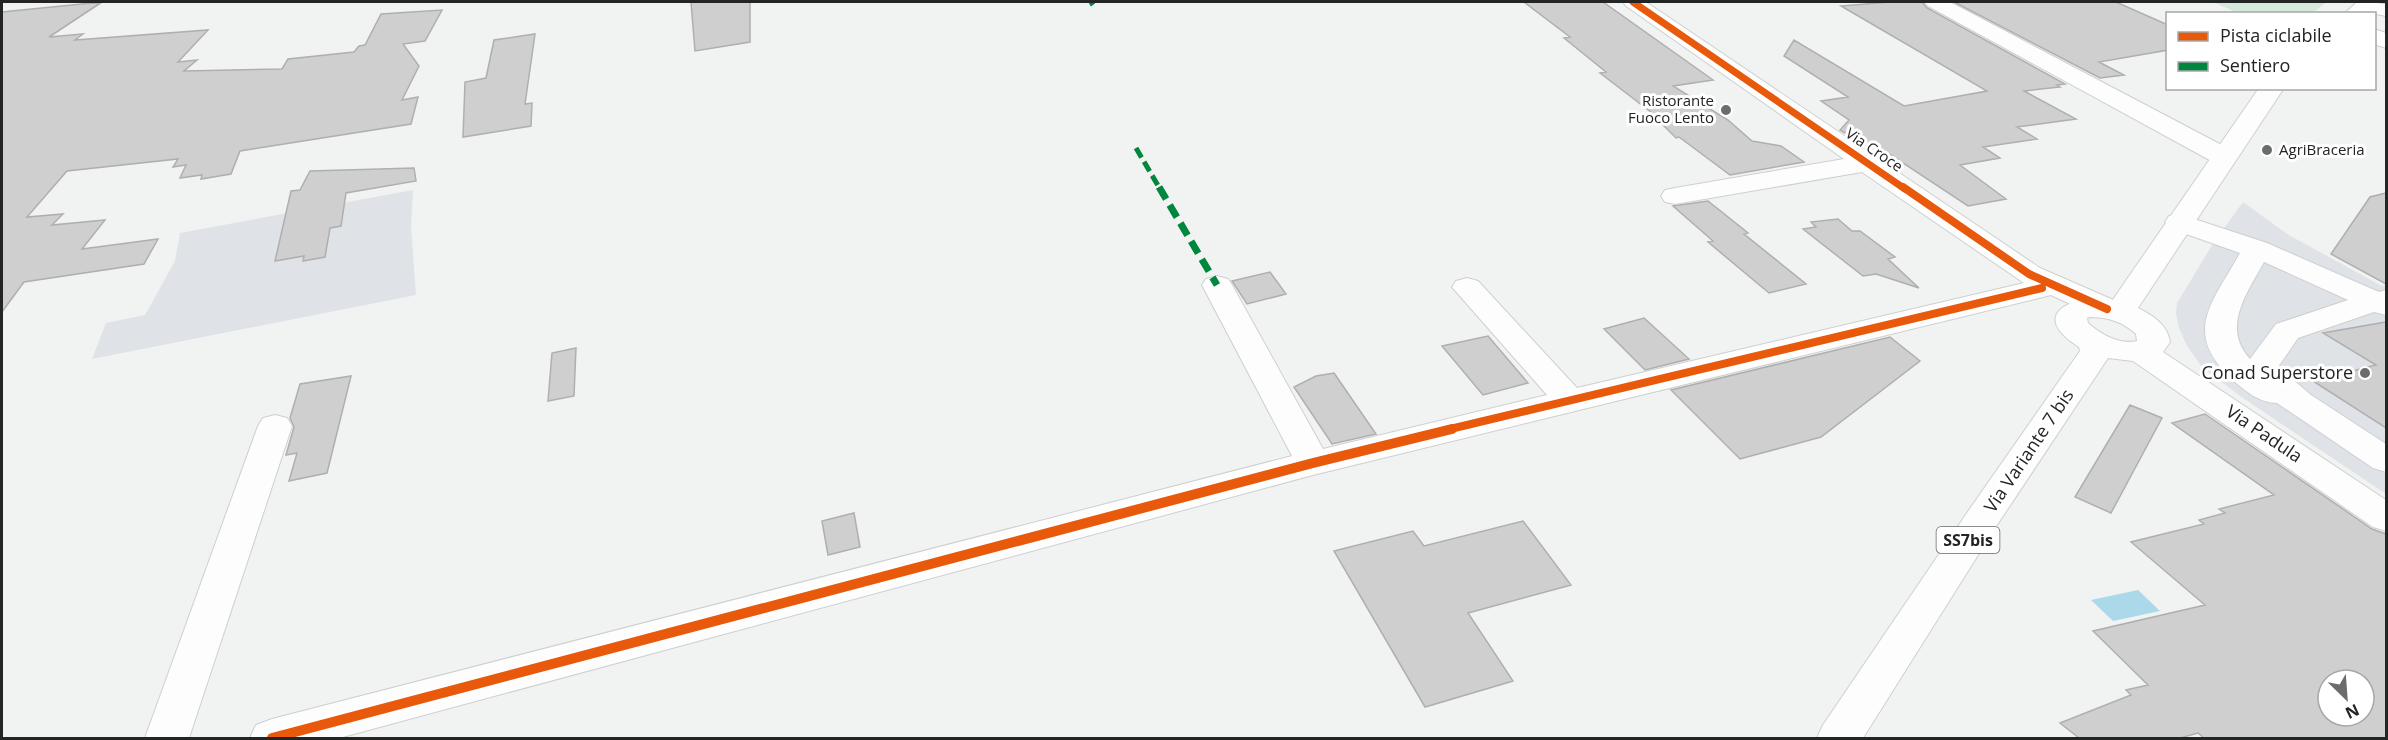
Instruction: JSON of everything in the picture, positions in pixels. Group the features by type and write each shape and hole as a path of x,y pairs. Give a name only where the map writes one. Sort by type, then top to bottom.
{"street":[{"name":"Via Croce","path":"1633,2 2035,281 2098,320"},
{"path":"1935,2 2224,157"},
{"path":"2363,7 2386,10"},
{"name":"Via Variante 7 bis","path":"1839,738 1982,519 2096,351 2098,320 2179,222 2270,90"},
{"path":"1675,196 1866,163"},
{"path":"2179,222 2257,249 2382,302"},
{"path":"2257,249 2223,310 2219,328 2222,341 2233,361 2246,374 2268,390 2303,406"},
{"path":"272,738 1313,463 2035,281"},
{"path":"1217,285 1313,463"},
{"path":"1467,287 1570,400"},
{"path":"2382,302 2318,319 2287,331 2261,367 2265,375 2303,406 2386,460"},
{"name":"Via Padula","path":"2098,320 2118,350 2140,351 2386,518"},
{"path":"166,738 275,426"}],"shaded area":[{"path":"413,190 411,226 416,295 92,359 106,323 145,315 175,261 180,233"},
{"path":"2243,202 2287,234 2382,286 2386,285 2386,494 2240,396 2202,367 2187,346 2179,328 2177,303 2214,242"}],"green space":[{"path":"2213,2 2327,2 2314,12 2236,12"}],"water":[{"path":"2138,590 2160,611 2113,621 2091,600"}],"building":[{"path":"102,2 49,37 83,34 75,40 208,30 178,62 197,60 184,71 282,69 288,59 354,52 359,46 365,45 381,14 442,10 425,41 403,44 419,66 402,100 418,97 411,124 240,151 231,174 201,179 202,175 180,178 186,165 173,167 178,159 67,171 27,217 63,214 52,225 105,220 82,249 158,239 144,264 24,282 2,312 2,12"},
{"path":"691,2 750,2 750,42 695,51"},
{"path":"1524,2 1603,2 1713,80 1673,86 1728,120 1752,141 1781,146 1804,162 1730,175 1679,137 1676,138 1654,116 1656,116 1600,73 1606,72 1564,38 1570,37"},
{"path":"1922,2 1927,8 2065,84 2057,85 2060,87 2024,91 2076,119 2017,127 2037,139 1983,147 2000,158 1960,165 2006,199 1968,206 1876,145 1867,146 1840,130 1849,120 1821,101 1848,97 1784,56 1794,40 1904,106 1987,91 1841,6"},
{"path":"1954,2 2116,2 2166,24 2166,50 2099,62 2124,75 2100,78"},
{"path":"535,34 525,104 532,103 531,126 463,137 465,82 486,78 494,40"},
{"path":"414,168 416,181 346,193 341,226 330,228 325,257 303,261 304,256 275,261 291,191 300,190 310,171"},
{"path":"2386,193 2386,284 2331,254 2370,197"},
{"path":"1708,201 1748,233 1744,234 1806,284 1769,293 1708,242 1713,241 1673,206"},
{"path":"1838,219 1852,231 1860,231 1895,257 1888,259 1919,288 1876,274 1863,276 1803,229 1816,227 1811,222"},
{"path":"1270,272 1286,294 1247,304 1232,281"},
{"path":"1644,318 1689,359 1645,370 1604,329"},
{"name":"Conad Superstore","path":"2386,322 2386,428 2313,381 2376,365 2323,333"},
{"path":"1488,336 1528,383 1483,395 1442,346"},
{"path":"1890,337 1920,361 1821,437 1740,459 1671,390"},
{"path":"576,348 574,396 548,401 552,353"},
{"path":"1334,373 1376,434 1332,444 1294,387 1316,376"},
{"path":"351,376 327,473 289,481 297,453 286,455 294,427 290,418 300,384"},
{"path":"2130,405 2162,418 2111,513 2075,497"},
{"path":"2205,414 2372,529 2386,534 2386,738 2204,738 2198,733 2180,738 2079,738 2060,723 2131,695 2126,690 2148,685 2093,631 2205,605 2131,542 2204,524 2199,520 2225,513 2219,509 2274,495 2172,423"},
{"path":"854,513 860,547 828,555 822,521"},
{"path":"1523,521 1571,585 1468,613 1513,681 1425,707 1334,551 1413,531 1424,546"}],"marked path":[{"path":"1136,148 1217,285"}],"cycle path":[{"path":"1633,2 2029,274 2107,309"},
{"path":"272,738 1313,463 2042,288"}],"place":[{"name":"Ristorante Fuoco Lento","path":"1726,110"},
{"name":"AgriBraceria","path":"2267,150"},
{"name":"Conad Superstore","path":"2365,373"}]}
